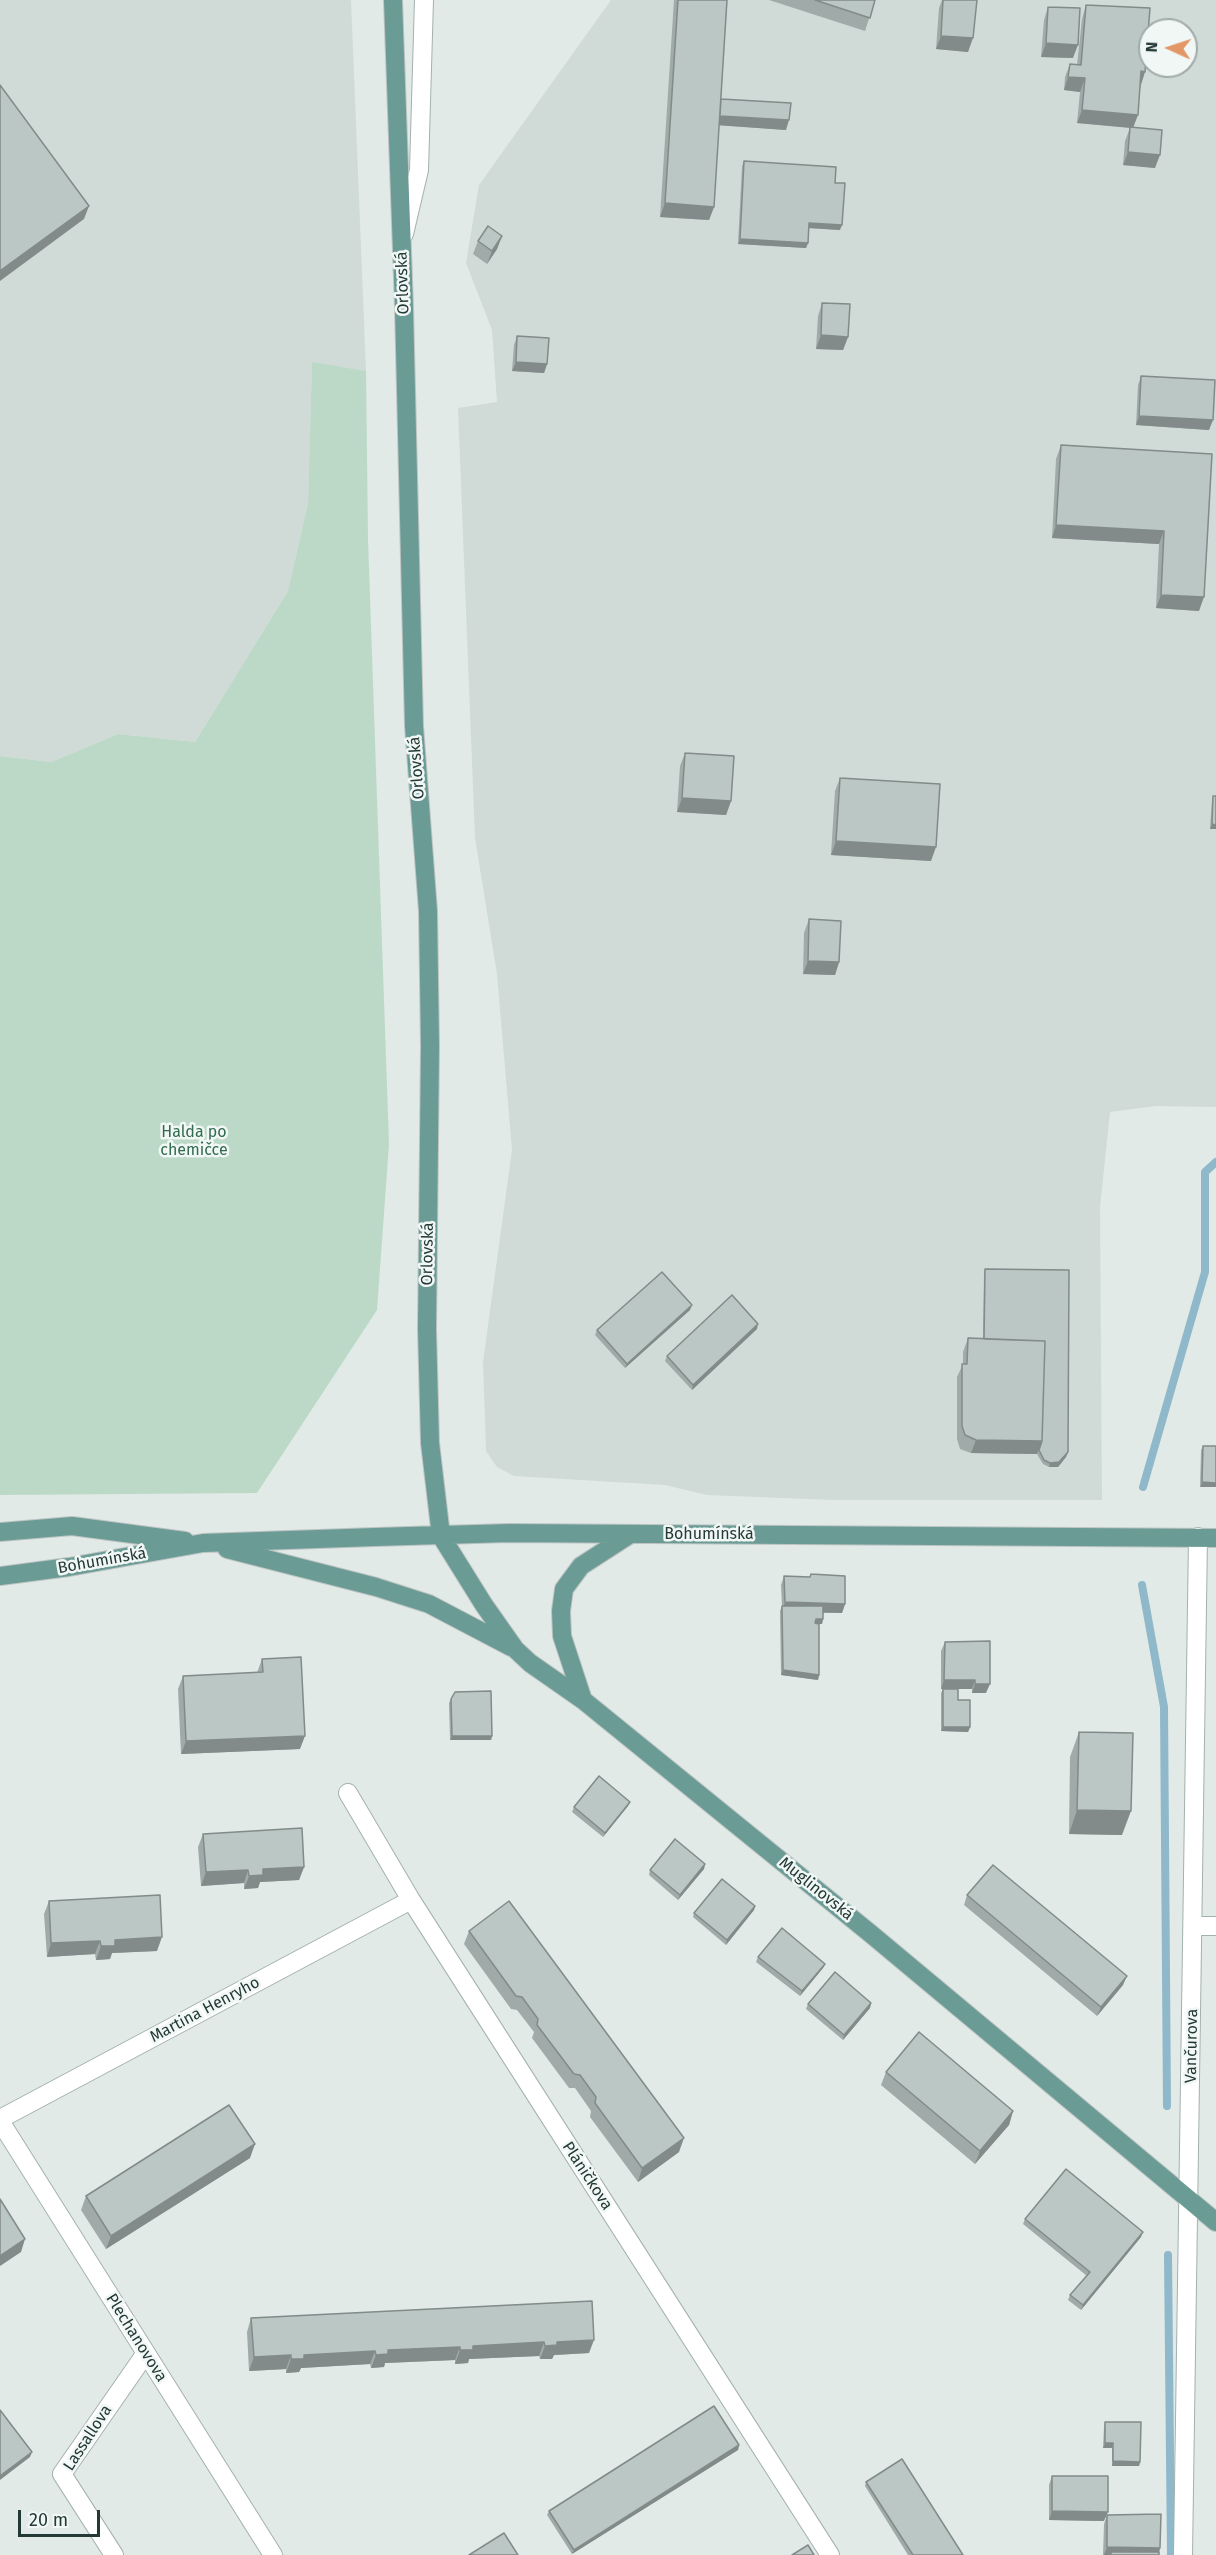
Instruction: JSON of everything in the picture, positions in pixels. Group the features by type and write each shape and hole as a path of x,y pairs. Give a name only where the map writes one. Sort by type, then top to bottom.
{"main road":[{"name":"Orlovská","path":"393,0 402,244 414,726 428,910 430,1046 427,1352 430,1443 441,1536"},
{"name":"Bohumínská","path":"0,1532 72,1526 203,1543"},
{"name":"Bohumínská","path":"0,1576 69,1568 203,1543 509,1533 1207,1538"},
{"path":"583,1700 562,1636 561,1611 564,1590 581,1566 628,1535"},
{"name":"Muglinovská","path":"441,1536 484,1605 515,1649 583,1700 871,1934 1216,2222"},
{"path":"203,1543 325,1573 429,1604 515,1649"}],"street":[{"path":"402,244 419,170 424,0"},
{"name":"Vančurova","path":"1183,2555 1193,1926 1207,1538"},
{"name":"Pláničkova","path":"348,1793 411,1900 830,2555"},
{"name":"Martina Henryho","path":"0,2120 411,1900"},
{"path":"1193,1926 1216,1926"},
{"name":"Plechanovova","path":"0,2120 273,2555"},
{"name":"Lassallova","path":"114,2555 62,2474 146,2353"}],"shaded area":[{"path":"0,0 351,0 366,371 312,363 308,503 288,591 195,742 118,734 51,762 0,756"},
{"path":"611,0 1216,0 1216,1107 1156,1106 1110,1112 1100,1207 1102,1500 833,1500 707,1495 665,1485 514,1476 497,1467 486,1451 483,1362 512,1150 497,974 475,838 458,408 497,402 492,330 466,263 479,185"}],"green space":[{"name":"Halda po chemičce","path":"312,362 366,371 368,539 389,1144 377,1310 257,1493 0,1495 0,756 51,762 118,734 195,742 288,591 308,503"}],"building":[{"path":"678,0 727,0 714,207 665,203"},
{"path":"815,0 875,0 870,18"},
{"path":"943,0 977,0 973,38 941,36"},
{"path":"1086,5 1150,8 1149,18 1138,18 1138,78 1141,78 1138,115 1082,110 1085,78 1068,77 1070,64 1081,65"},
{"path":"1048,7 1080,8 1078,45 1046,43"},
{"path":"0,85 89,206 0,271"},
{"path":"721,99 791,103 789,120 720,116"},
{"path":"1130,127 1162,130 1160,155 1128,152"},
{"path":"744,161 836,167 835,183 845,183 842,225 809,223 808,243 740,239"},
{"path":"488,226 502,236 492,251 478,241"},
{"path":"822,303 850,304 848,337 821,335"},
{"path":"517,336 549,338 547,364 516,362"},
{"path":"1141,376 1215,380 1213,420 1139,416"},
{"path":"1061,445 1212,454 1204,597 1161,595 1164,531 1056,525"},
{"path":"685,753 734,756 731,801 682,798"},
{"path":"840,778 940,784 936,847 836,841"},
{"path":"1213,796 1216,796 1216,825 1212,824"},
{"path":"809,919 841,921 839,962 808,961"},
{"path":"985,1269 1069,1270 1068,1452 1059,1462 1050,1463 1044,1460 1039,1450 1042,1441 1045,1341 984,1339"},
{"path":"662,1272 692,1305 627,1364 597,1330"},
{"path":"732,1295 758,1324 693,1385 667,1356"},
{"path":"968,1338 1045,1341 1042,1441 976,1440 965,1435 962,1426 962,1364 967,1364"},
{"path":"1203,1446 1216,1446 1216,1483 1202,1482"},
{"path":"811,1574 845,1576 845,1604 785,1602 784,1576 810,1577"},
{"path":"782,1606 823,1606 823,1619 816,1619 815,1623 819,1624 819,1675 783,1670"},
{"path":"990,1641 990,1684 975,1684 975,1680 944,1680 945,1642"},
{"path":"301,1657 305,1736 186,1741 183,1676 263,1672 262,1659"},
{"path":"943,1689 958,1689 958,1700 970,1700 970,1727 943,1727"},
{"path":"491,1691 492,1736 452,1736 451,1699 455,1692"},
{"path":"1079,1732 1133,1733 1131,1811 1077,1810"},
{"path":"599,1776 630,1802 605,1833 574,1807"},
{"path":"302,1828 304,1867 263,1869 263,1875 249,1876 248,1870 206,1872 203,1834"},
{"path":"675,1839 705,1864 680,1895 650,1870"},
{"path":"993,1865 1127,1976 1101,2007 967,1895"},
{"path":"722,1879 755,1906 727,1940 694,1913"},
{"path":"160,1895 162,1937 115,1940 115,1946 101,1946 100,1941 51,1943 49,1901"},
{"path":"509,1901 684,2138 642,2168 595,2103 596,2097 580,2075 574,2074 537,2025 538,2019 522,1997 516,1996 469,1931"},
{"path":"782,1928 825,1964 802,1991 758,1957"},
{"path":"835,1972 871,2003 844,2035 808,2004"},
{"path":"919,2032 1013,2111 980,2151 886,2072"},
{"path":"229,2105 255,2144 111,2236 86,2196"},
{"path":"1066,2169 1143,2232 1083,2305 1070,2295 1090,2272 1025,2219"},
{"path":"0,2199 25,2239 0,2256"},
{"path":"592,2301 594,2340 557,2342 557,2345 545,2346 544,2342 473,2346 473,2350 460,2350 460,2347 388,2350 388,2354 376,2355 375,2351 304,2355 304,2359 291,2359 291,2355 254,2357 251,2318"},
{"path":"714,2406 739,2445 574,2550 549,2511"},
{"path":"0,2410 32,2452 0,2476"},
{"path":"1105,2422 1141,2422 1140,2462 1113,2461 1113,2443 1105,2443"},
{"path":"902,2459 963,2555 913,2555 866,2482"},
{"path":"1052,2476 1108,2476 1108,2512 1052,2511"},
{"path":"1161,2514 1160,2548 1107,2547 1107,2515"},
{"path":"504,2533 518,2555 469,2555"},
{"path":"808,2545 814,2555 792,2555"},
{"path":"1111,2552 1159,2552 1159,2555 1111,2555"}],"waterway":[{"path":"1143,1487 1205,1272 1205,1172 1216,1162"},
{"path":"1142,1585 1164,1707 1167,2106"},
{"path":"1168,2255 1171,2555"}]}
